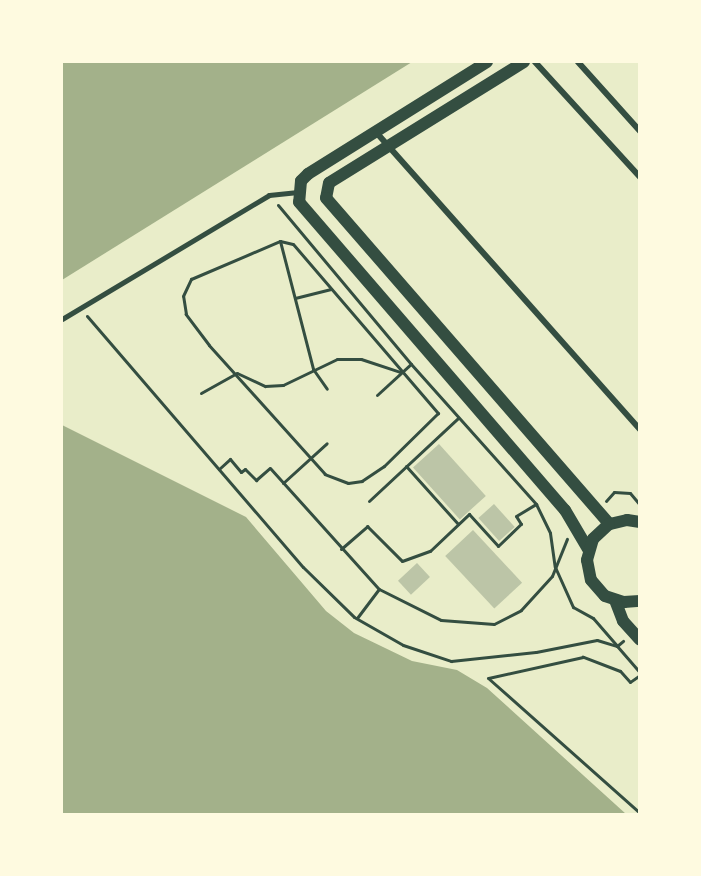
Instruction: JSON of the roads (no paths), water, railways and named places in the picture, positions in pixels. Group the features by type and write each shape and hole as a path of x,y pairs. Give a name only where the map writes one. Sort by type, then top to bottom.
{"main road":[{"path":"488,62 308,174 298,192 299,202 578,528 588,549 591,580 615,600 623,621 639,640"},
{"path":"524,62 388,149 329,183 326,198 609,524"},
{"path":"588,549 593,539 609,524 638,520"},
{"path":"615,600 639,601"}],"street":[{"path":"535,62 639,177"},
{"path":"578,62 639,131"},
{"path":"375,131 388,149 639,429"},
{"path":"62,319 270,195 298,192"}]}
